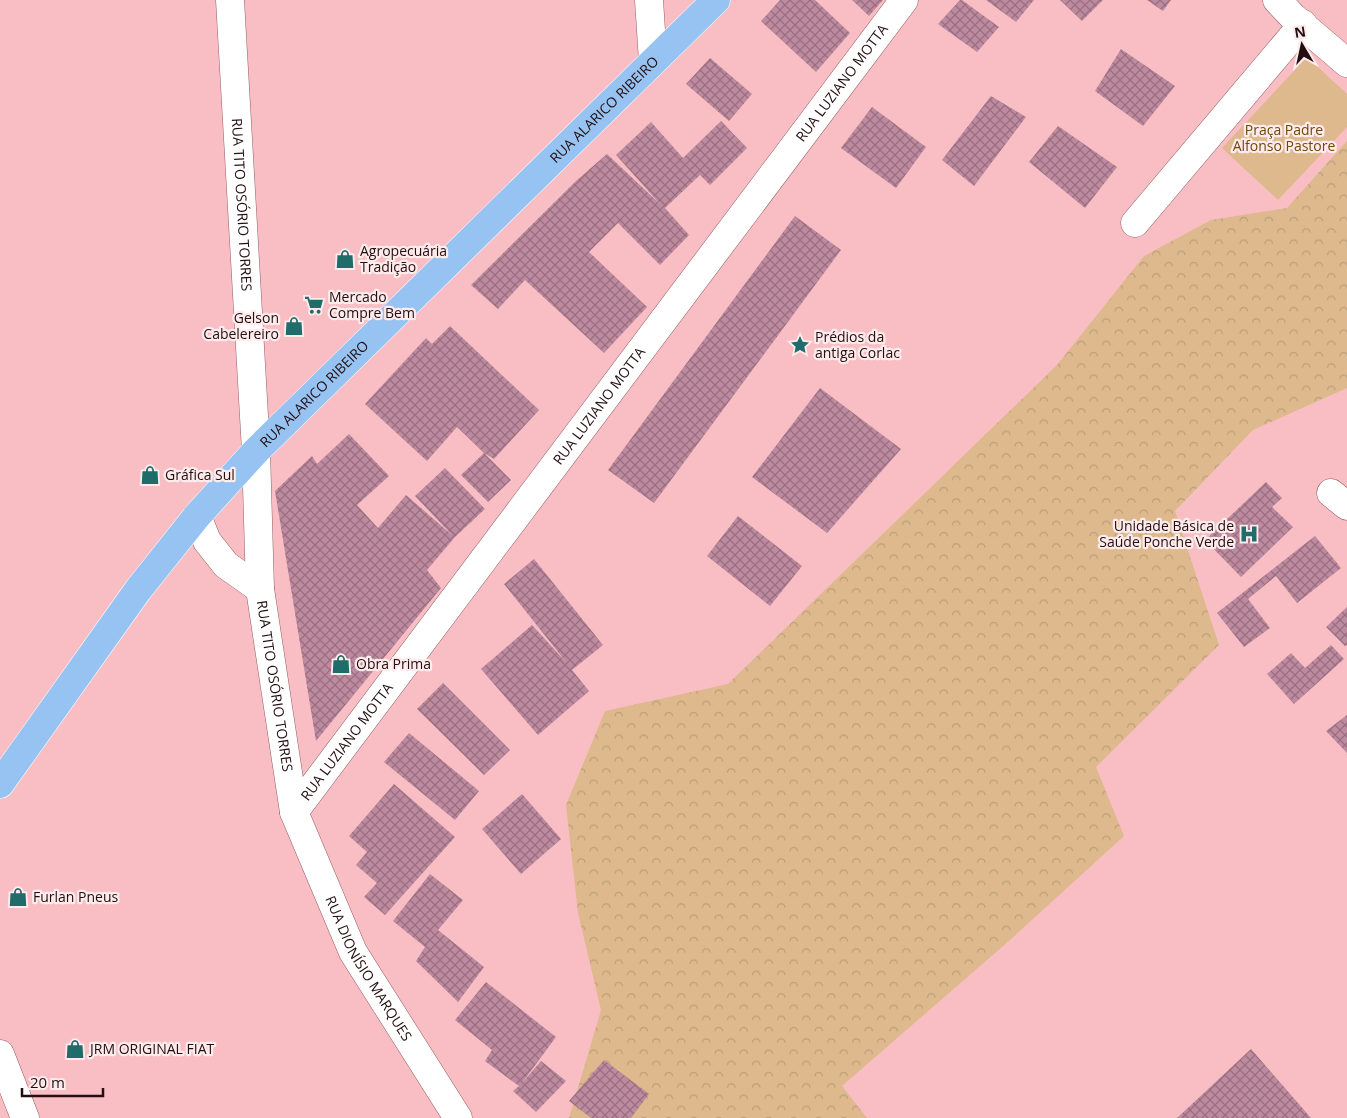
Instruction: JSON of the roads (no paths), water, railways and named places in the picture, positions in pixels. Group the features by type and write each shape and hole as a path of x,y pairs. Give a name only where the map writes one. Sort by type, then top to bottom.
{"main road":[{"name":"RUA ALARICO RIBEIRO","path":"0,784 138,590 197,516 256,451 716,0"}],"street":[{"name":"RUA TITO OSÓRIO TORRES","path":"230,0 256,451 260,589 294,812"},
{"path":"649,0 653,62"},
{"name":"RUA LUZIANO MOTTA","path":"294,812 904,0"},
{"path":"1277,0 1347,63"},
{"path":"1135,223 1303,24"},
{"name":"RUA TITO OSÓRIO TORRES","path":"197,516 208,541 226,565 260,589"},
{"name":"RUA DIONÍSIO MARQUES","path":"294,812 354,952 458,1118"},
{"path":"0,1054 25,1118"}],"place":[{"name":"Agropecuária Tradição","path":"345,259"},
{"name":"Mercado Compre Bem","path":"314,305"},
{"name":"Gelson Cabelereiro","path":"294,326"},
{"name":"Prédios da antiga Corlac","path":"800,345"},
{"name":"Gráfica Sul","path":"150,475"},
{"name":"Unidade Básica de Saúde Ponche Verde","path":"1249,534"},
{"name":"Obra Prima","path":"341,664"},
{"name":"Furlan Pneus","path":"18,897"},
{"name":"JRM ORIGINAL FIAT","path":"75,1049"}],"park label":[{"name":"Praça Padre Alfonso Pastore","path":"1284,138"}]}
